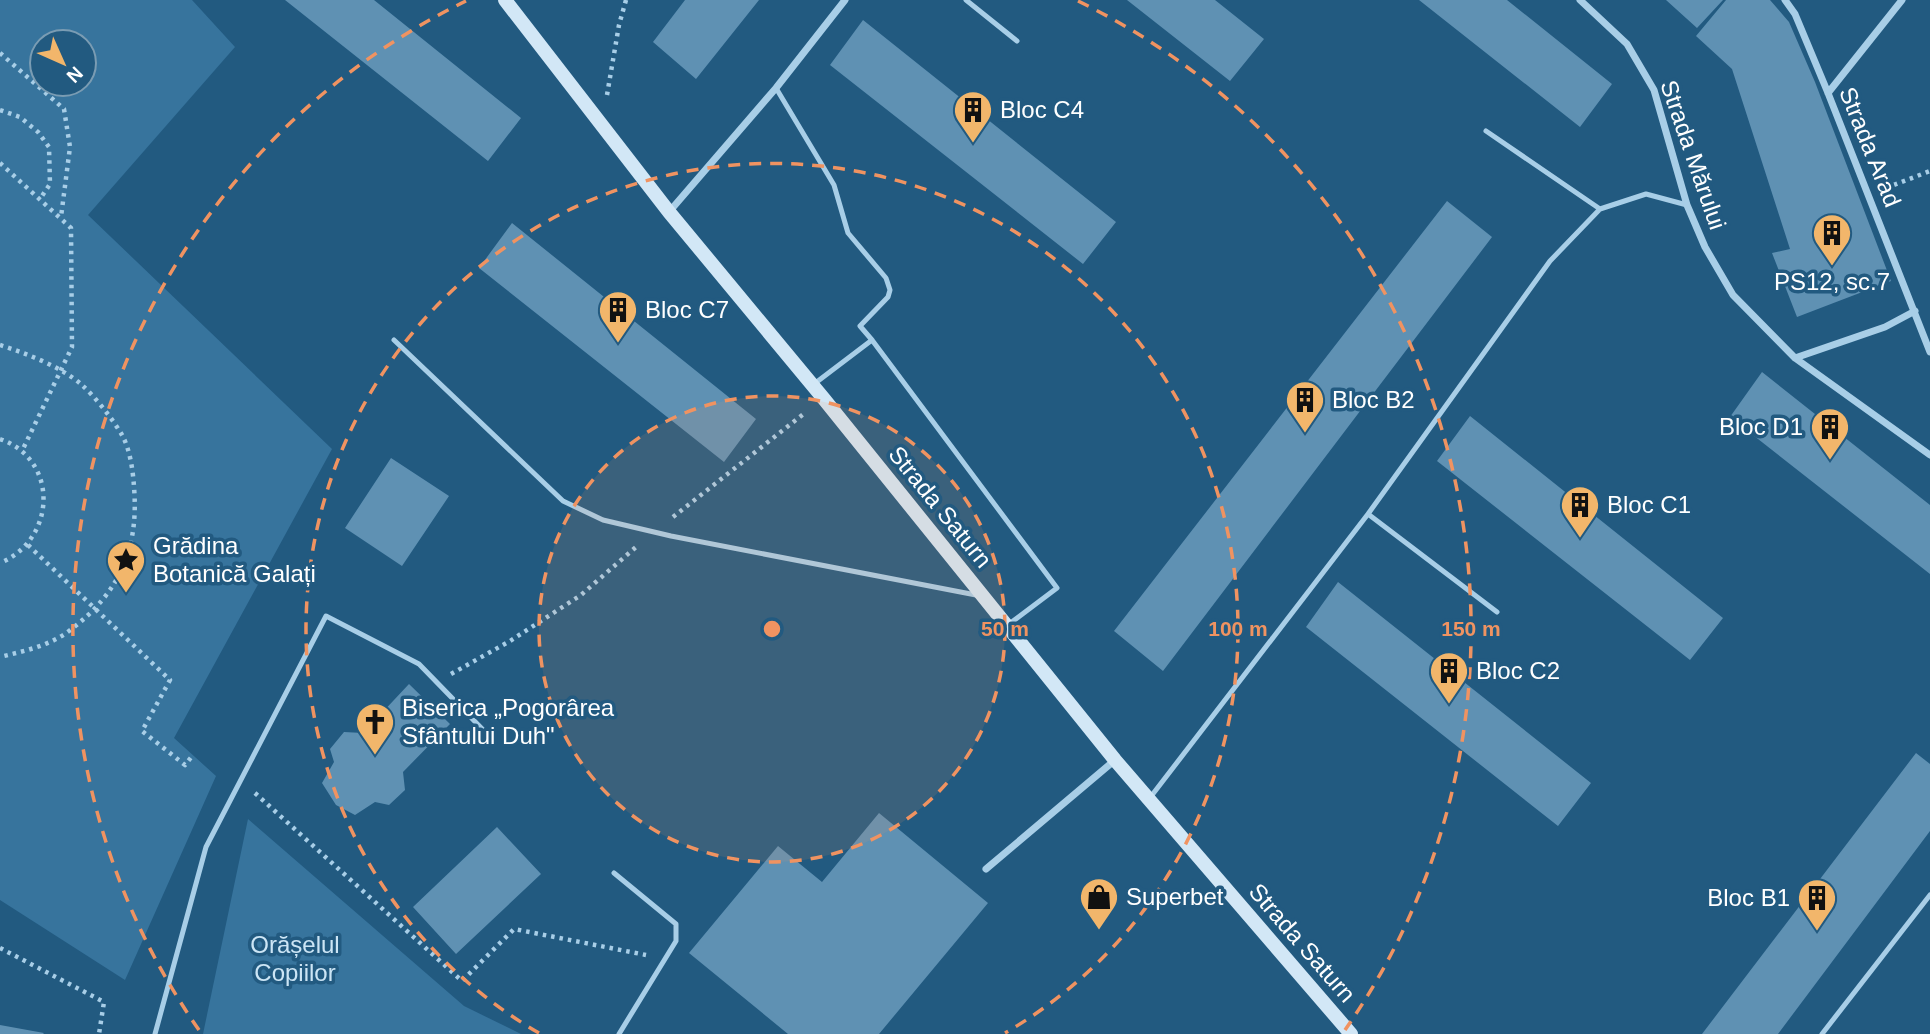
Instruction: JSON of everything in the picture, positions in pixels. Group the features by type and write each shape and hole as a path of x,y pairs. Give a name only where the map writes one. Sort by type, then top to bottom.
{"street":[{"name":"Strada Saturn","path":"505,0 669,212 1115,760 1351,1034"},
{"path":"669,212 776,88 845,0"},
{"name":"Strada Mărului","path":"1580,0 1627,44 1654,90 1687,205 1705,247 1733,295 1795,358 1930,456"},
{"name":"Strada Arad","path":"1785,0 1795,14 1828,93 1930,352"},
{"path":"1828,93 1902,0"},
{"path":"1795,358 1885,327 1915,311"},
{"path":"985,869 1115,760"}],"lane":[{"path":"966,0 1017,41"},
{"path":"776,88 834,185 848,233 886,278 890,290 888,298 860,326 1057,588 1006,626"},
{"path":"1486,131 1600,209"},
{"path":"1149,800 1368,514 1550,261 1600,209 1646,194 1687,205"},
{"path":"394,340 564,501 603,520 671,536 983,596"},
{"path":"812,386 872,340"},
{"path":"1368,514 1497,612"},
{"path":"155,1034 206,847 326,616 419,664 491,737"},
{"path":"614,873 676,924 677,941 619,1034"},
{"path":"1822,1034 1930,895"}],"path":[{"path":"602,126 626,0"},
{"path":"0,53 64,109 70,147 60,218"},
{"path":"0,110 20,117 38,132 49,147 50,184 40,199"},
{"path":"0,163 71,228 72,347 22,451"},
{"path":"1869,194 1930,171"},
{"path":"0,345 33,356 80,383 123,437 133,474 136,508 131,548 115,583 94,608 69,631 40,647 0,657"},
{"path":"0,439 22,451 35,467 43,486 44,507 39,527 28,545 13,558 0,563"},
{"path":"28,545 170,680 142,731 185,765 193,755"},
{"path":"242,781 462,981 514,929 667,959"},
{"path":"0,948 104,1002 99,1034"}],"green space":[{"name":"Grădina Botanică Galați","path":"0,0 192,0 235,47 88,215 332,449 174,738 216,776 125,980 0,900"},
{"name":"Orășelul Copiilor","path":"248,819 464,1006 521,1034 203,1034"}],"building":[{"path":"285,0 374,0 521,118 488,161"},
{"path":"685,0 759,0 696,79 653,42"},
{"path":"1127,0 1215,0 1264,39 1230,81"},
{"path":"1419,0 1507,0 1612,84 1580,127"},
{"path":"1666,0 1723,0 1697,28"},
{"path":"1726,0 1770,0 1789,22 1815,82 1891,281 1797,317 1772,253 1790,249 1732,69 1696,36"},
{"name":"Bloc C4","path":"863,20 1116,222 1083,264 830,65"},
{"name":"Bloc B2","path":"1447,201 1492,237 1163,671 1114,631"},
{"name":"Bloc C7","path":"512,223 756,419 724,462 479,268"},
{"name":"Bloc D1","path":"1762,372 1930,505 1930,574 1730,417"},
{"name":"Bloc C1","path":"1470,416 1723,618 1690,660 1437,461"},
{"path":"391,458 449,496 402,566 345,528"},
{"name":"Bloc C2","path":"1338,582 1591,783 1558,826 1306,627"},
{"name":"Biserica „Pogorârea Sfântului Duh\"","path":"409,684 450,724 403,772 405,790 389,805 375,802 355,815 336,805 322,783 334,762 330,749 344,732 363,733"},
{"name":"Bloc B1","path":"1916,753 1930,764 1930,831 1778,1034 1702,1034"},
{"path":"879,813 988,903 879,1034 788,1034 689,953 778,846 822,882"},
{"path":"497,827 541,874 456,954 413,907"},
{"path":"0,1025 44,1033 0,1034"}],"place":[{"name":"Bloc C4","path":"973,144"},
{"name":"PS12, sc.7","path":"1832,267"},
{"name":"Bloc C7","path":"618,344"},
{"name":"Bloc B2","path":"1305,434"},
{"name":"Bloc D1","path":"1830,461"},
{"name":"Bloc C1","path":"1580,539"},
{"name":"Grădina Botanică Galați","path":"126,594"},
{"name":"Bloc C2","path":"1449,705"},
{"name":"Biserica „Pogorârea Sfântului Duh\"","path":"375,756"},
{"name":"Superbet","path":"1099,931"},
{"name":"Bloc B1","path":"1817,932"}]}
